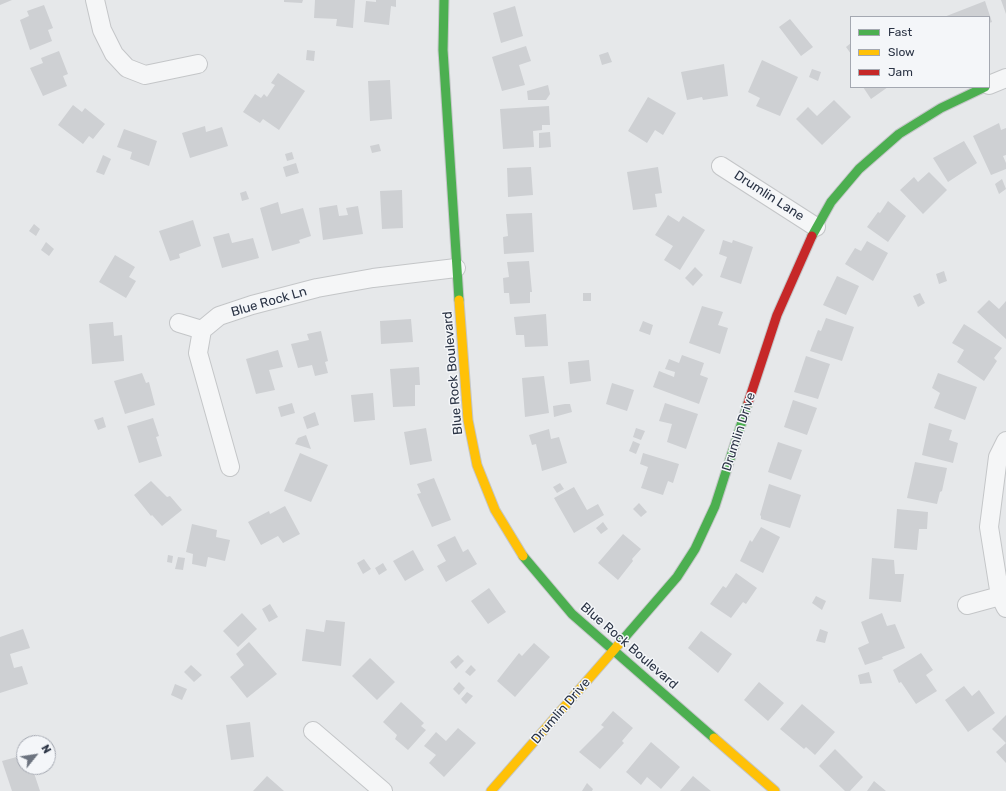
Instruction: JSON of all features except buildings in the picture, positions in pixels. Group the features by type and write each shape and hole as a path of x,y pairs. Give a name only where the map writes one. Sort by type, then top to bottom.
{"street":[{"path":"95,0 102,30 114,54 127,68 145,75 198,64"},
{"name":"Blue Rock Boulevard","path":"444,0 443,50 456,268 468,420 478,465 495,510 528,564 572,614 775,791"},
{"path":"990,85 1006,78"},
{"name":"Drumlin Drive","path":"491,791 677,577 698,542 715,506 777,315 805,248 832,202 859,169 899,134 941,108 983,88"},
{"name":"Drumlin Lane","path":"721,166 816,227"},
{"name":"Blue Rock Ln","path":"202,330 219,316 252,305 317,288 373,278 456,268"},
{"path":"179,323 202,330 198,353 230,468"},
{"path":"967,605 1003,602 989,527 998,457 1006,441"},
{"path":"313,732 383,791"}],"traffic: fast":[{"path":"444,0 443,50 459,300"},
{"path":"812,236 831,202 859,169 899,134 941,108 983,88"},
{"path":"619,644 677,577 695,549 715,506 748,403"},
{"path":"523,556 572,614 714,738"}],"traffic: slow":[{"path":"459,300 468,420 477,465 495,510 523,556"},
{"path":"491,791 619,644"},
{"path":"714,738 775,791"}],"traffic: jam":[{"path":"748,403 777,315 812,236"}]}
